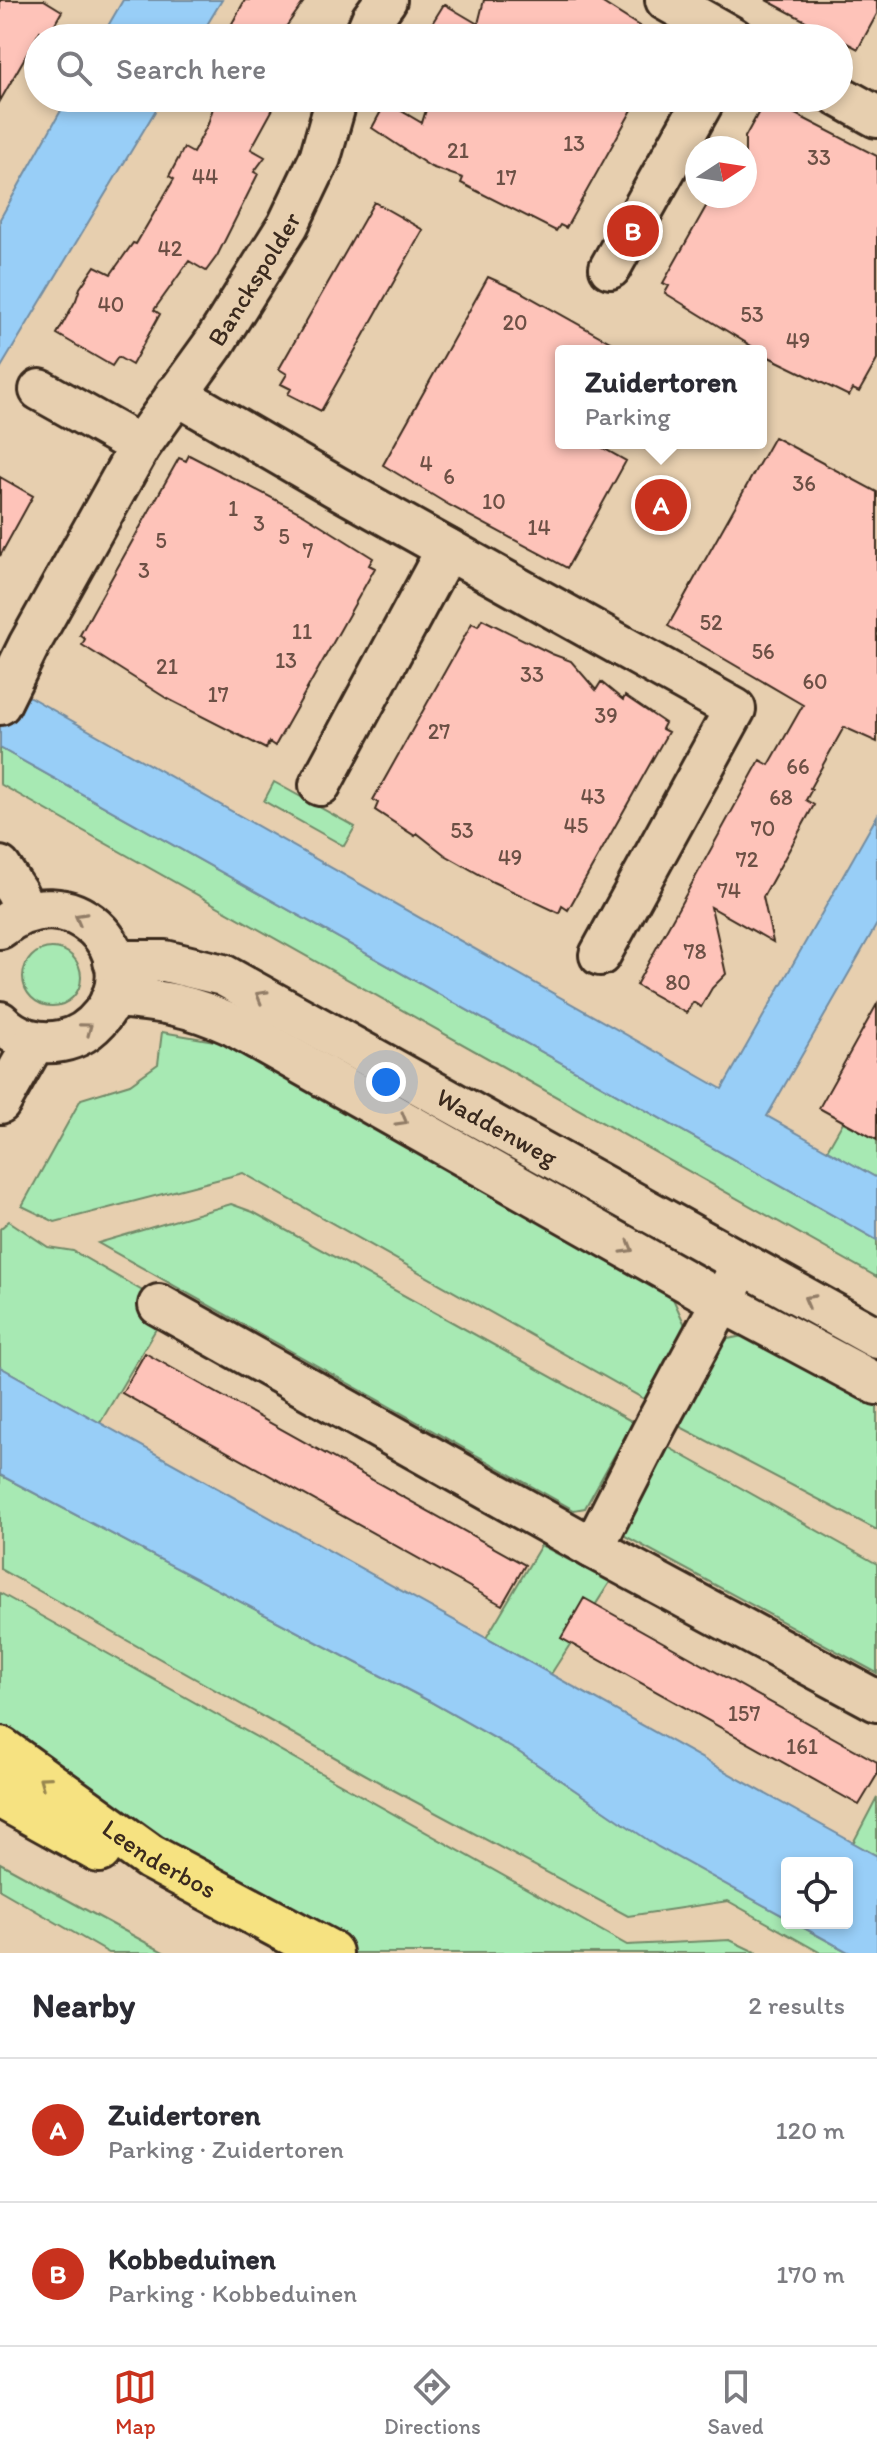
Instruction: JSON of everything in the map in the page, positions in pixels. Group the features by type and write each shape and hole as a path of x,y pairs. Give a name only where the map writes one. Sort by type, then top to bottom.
{"main road":[{"name":"Leenderbos","path":"0,1749 150,1857 330,1953"},
{"name":"Leenderbos","path":"0,1795 288,1953"}],"street":[{"path":"370,24 386,0"},
{"path":"666,0 708,24"},
{"path":"853,104 877,117"},
{"name":"Banckspolder","path":"0,704 140,446 213,345 288,225 320,158 333,112"},
{"path":"610,268 697,112"},
{"path":"40,390 140,446"},
{"path":"176,394 735,709 600,955"},
{"path":"320,785 447,549"},
{"path":"0,867 16,891 13,920 44,908 81,916 96,928 107,943 113,979 95,1024 82,1034 51,1043 10,1030 0,1103"},
{"name":"Waddenweg","path":"113,979 165,961 223,975 877,1338"},
{"name":"Waddenweg","path":"113,979 233,1025 721,1301 877,1384"},
{"path":"593,1548 743,1263"},
{"path":"159,1305 593,1548 877,1701"}],"green space":[{"path":"0,748 877,1240 877,1277 0,784"},
{"path":"274,782 355,827 344,846 264,801"},
{"path":"52,948 73,956 81,977 73,998 52,1006 31,998 23,977 31,956"},
{"path":"162,1032 226,1043 669,1290 685,1325 646,1400 243,1173 55,1222 22,1206 81,1099 130,1084 158,1064"},
{"path":"843,1122 872,1137 877,1128 877,1178 827,1150"},
{"path":"231,1204 253,1212 633,1422 585,1508 574,1510 98,1243"},
{"path":"9,1221 48,1247 73,1251 146,1293 141,1314 156,1329 100,1423 0,1367 0,1229"},
{"path":"757,1333 877,1400 877,1530 673,1423 702,1358 728,1339"},
{"path":"659,1442 877,1564 877,1673 614,1530"},
{"path":"0,1475 429,1701 519,1752 659,1847 781,1915 781,1929 806,1929 850,1953 821,1953 728,1901 628,1916 386,1786 0,1569"},
{"path":"541,1545 610,1582 551,1674 486,1638"},
{"path":"0,1593 627,1945 730,1940 757,1953 355,1953 137,1836 0,1735"},
{"path":"877,1797 877,1856 853,1843"},
{"path":"0,1863 165,1953 109,1953 0,1890"}],"water":[{"path":"123,0 222,0 207,24 109,24"},
{"path":"60,112 155,112 0,369 0,219"},
{"path":"0,680 722,1089 877,816 877,924 767,1116 877,1178 877,1240 0,748"},
{"path":"0,1367 877,1856 877,1953 850,1953 806,1929 853,1929 853,1857 781,1857 781,1915 658,1847 519,1752 429,1701 0,1475"}],"building":[{"path":"0,0 44,0 62,11 55,24 24,24 24,59 0,101"},
{"path":"245,0 305,0 288,24 232,24"},
{"path":"484,0 598,0 636,24 478,24"},
{"path":"766,0 877,0 877,14 858,49 853,46 853,24 811,24"},
{"path":"444,4 478,24 432,24"},
{"path":"212,112 271,112 251,149 265,157 254,172 258,174 217,256 206,271 189,261 154,310 160,314 132,365 118,357 112,366 57,334 95,266 111,274 133,243 136,244 174,179 169,176 184,148 193,153"},
{"path":"381,112 403,112 422,123 425,112 631,112 566,228 560,225 556,231 461,183 463,178 431,167 372,128"},
{"path":"759,112 791,112 877,156 877,360 859,392 853,389 849,396 771,358 767,356 767,345 750,345 665,293 669,286 663,283 705,208 757,208 757,136 746,136"},
{"path":"374,202 423,230 321,411 288,394 291,389 281,384 287,374 279,369"},
{"path":"488,277 615,345 555,345 555,449 605,449 626,461 567,568 449,505 383,465"},
{"path":"774,437 877,492 877,742 844,727 810,788 806,800 814,805 763,897 773,942 711,907 726,974 712,988 701,1007 693,1002 686,1013 636,985 760,760 769,765 803,705 668,626"},
{"path":"189,455 303,514 373,558 369,565 375,568 275,746 269,742 266,749 166,698 82,645 85,639 80,635 179,458 186,461"},
{"path":"0,477 33,496 0,556"},
{"path":"482,619 571,661 596,690 601,682 623,700 625,696 665,723 662,729 668,732 568,910 562,906 559,913 493,882 375,810 378,803 373,800 472,623 478,626"},
{"path":"877,1004 877,1140 819,1108"},
{"path":"145,1353 525,1565 502,1605 122,1393"},
{"path":"584,1598 877,1762 877,1775 859,1805 561,1638"}],"place":[{"name":"Kobbeduinen","path":"633,231"},
{"name":"Zuidertoren","path":"661,505"}]}
